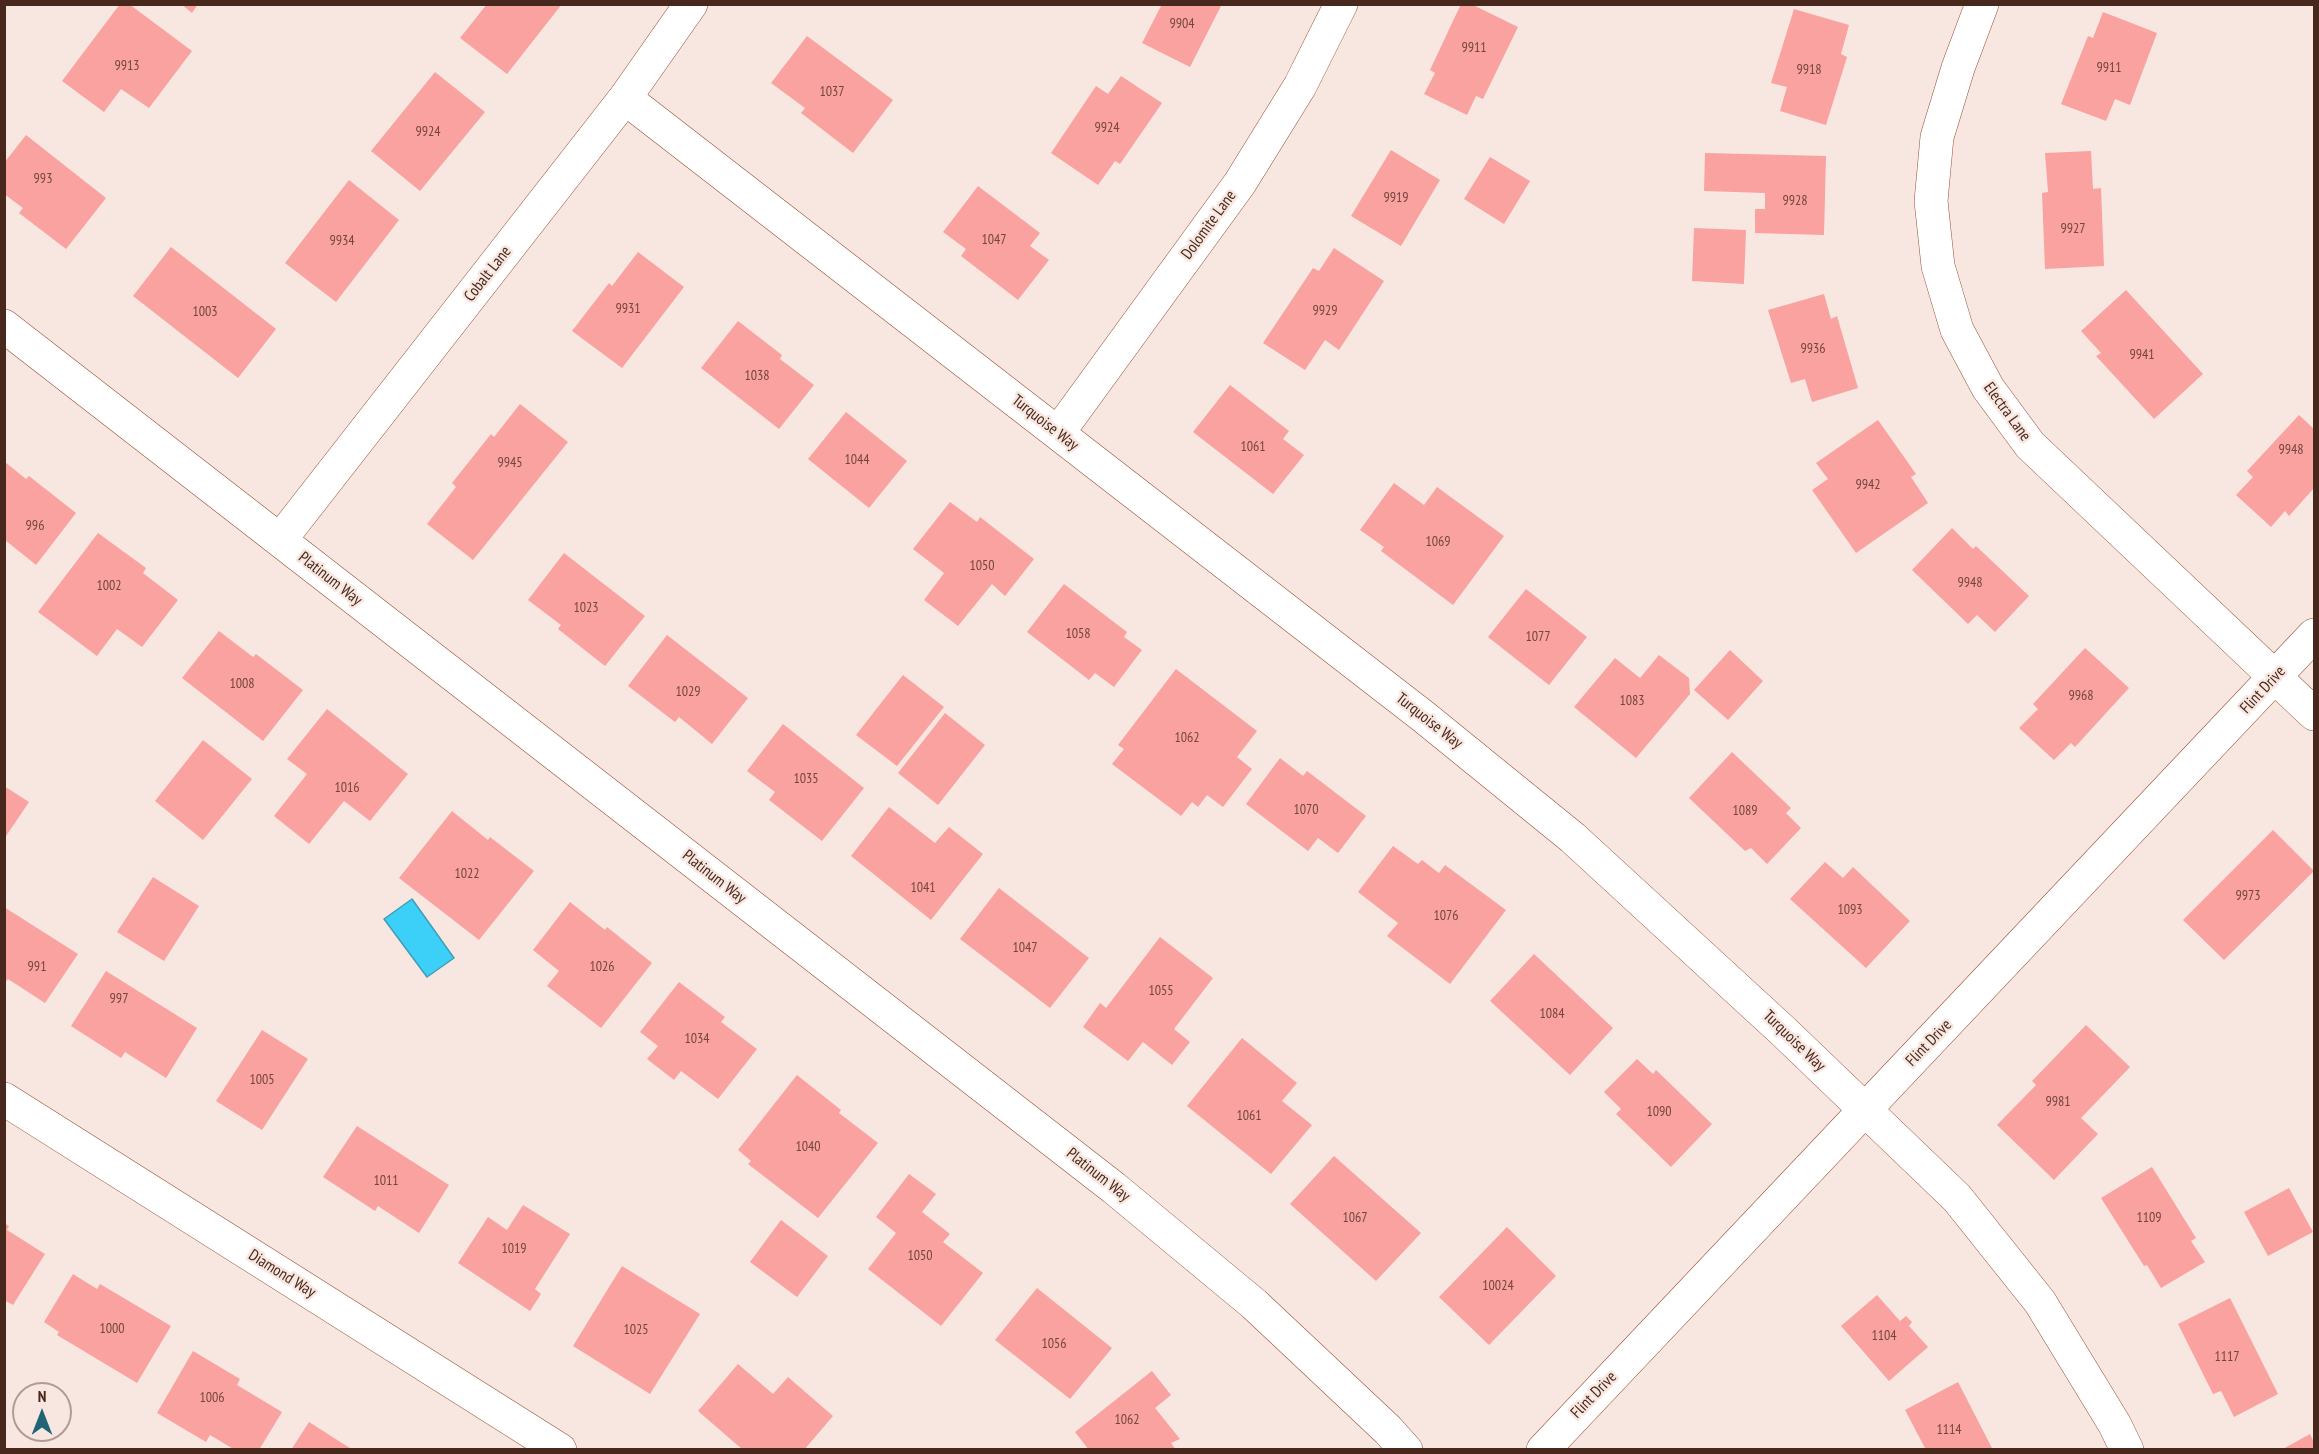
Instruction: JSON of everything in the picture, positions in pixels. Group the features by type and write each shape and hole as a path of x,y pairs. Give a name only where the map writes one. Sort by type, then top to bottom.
{"street":[{"name":"Cobalt Lane","path":"279,540 625,98 691,4"},
{"name":"Dolomite Lane","path":"1058,433 1240,183 1300,86 1341,4"},
{"name":"Electra Lane","path":"1982,4 1958,68 1937,137 1931,201 1938,266 1957,330 1988,388 2030,444 2314,714"},
{"name":"Turquoise Way","path":"625,98 1424,717 1573,837 1784,1031 1957,1198 2040,1302 2115,1425 2127,1449"},
{"name":"Platinum Way","path":"4,326 1114,1188 1254,1304 1406,1449"},
{"name":"Flint Drive","path":"1543,1449 2314,635"},
{"name":"Diamond Way","path":"4,1099 560,1449"}],"water":[{"path":"412,899 454,958 427,977 384,919"}],"building":[{"path":"120,4 129,4 192,51 149,108 121,89 104,112 62,81"},
{"path":"181,4 198,4 192,13"},
{"path":"487,4 562,4 507,74 460,38"},
{"path":"1162,4 1222,4 1190,67 1142,43"},
{"path":"1461,4 1471,4 1518,27 1483,99 1476,96 1467,115 1424,94 1435,73 1430,70"},
{"path":"1794,9 1849,25 1841,54 1847,57 1826,125 1780,111 1787,87 1771,83"},
{"path":"2103,12 2157,33 2130,105 2115,99 2106,121 2061,104 2088,36 2093,38"},
{"path":"807,36 893,100 853,153 801,113 805,108 771,83"},
{"path":"435,72 485,112 420,191 371,151"},
{"path":"1121,76 1162,103 1120,164 1115,161 1098,185 1051,153 1096,86 1108,94"},
{"path":"26,135 106,198 66,249 19,213 23,208 4,194 4,163"},
{"path":"1391,150 1440,180 1401,246 1351,216"},
{"path":"2091,151 2093,189 2101,188 2104,266 2045,269 2042,193 2048,192 2045,153"},
{"path":"1705,153 1826,156 1824,235 1755,233 1755,209 1765,209 1765,193 1704,191"},
{"path":"1490,157 1530,181 1504,224 1464,199"},
{"path":"349,180 399,220 336,302 285,263"},
{"path":"978,186 1040,233 1030,246 1049,260 1018,300 961,256 966,249 943,232"},
{"path":"1694,228 1746,230 1744,284 1692,281"},
{"path":"171,247 276,329 238,378 133,296"},
{"path":"1334,248 1384,281 1339,350 1325,340 1305,370 1263,343 1313,268 1319,271"},
{"path":"638,252 684,287 622,368 572,331 609,283 612,286"},
{"path":"2126,290 2203,374 2154,419 2096,356 2101,353 2081,331"},
{"path":"1824,294 1831,319 1837,316 1858,388 1812,402 1805,379 1791,383 1768,310"},
{"path":"738,321 782,355 780,359 814,385 779,429 701,368"},
{"path":"1230,385 1289,431 1283,439 1304,455 1273,494 1193,432"},
{"path":"520,404 568,442 473,560 427,524 456,487 452,483 491,434 494,437"},
{"path":"846,412 907,461 869,508 808,459"},
{"path":"2299,415 2314,429 2314,488 2289,516 2285,511 2271,527 2236,495 2253,477 2247,471"},
{"path":"1878,420 1916,474 1911,477 1928,503 1856,553 1812,490 1828,479 1816,463"},
{"path":"5,462 26,479 29,476 76,513 36,565 5,540"},
{"path":"1394,483 1424,505 1437,487 1504,536 1453,605 1381,551 1384,547 1360,530"},
{"path":"950,502 977,522 980,517 1034,559 1005,596 992,584 958,626 924,600 944,573 913,549"},
{"path":"1952,528 1973,549 1976,546 2029,596 1995,632 1977,615 1968,624 1912,570"},
{"path":"98,533 146,568 143,573 178,600 142,647 117,629 97,656 38,612"},
{"path":"564,553 645,616 605,666 558,629 561,625 528,600"},
{"path":"1064,584 1127,632 1124,637 1142,650 1114,687 1095,673 1089,680 1027,632"},
{"path":"1526,589 1587,637 1549,685 1488,637"},
{"path":"219,631 253,657 256,654 303,690 263,741 182,678"},
{"path":"667,635 748,698 712,744 679,717 675,722 628,686"},
{"path":"2085,648 2129,688 2075,747 2071,743 2054,760 2019,728 2038,709 2033,704"},
{"path":"1730,650 1763,681 1728,720 1694,690"},
{"path":"1659,655 1689,678 1690,694 1636,758 1574,707 1615,658 1640,678"},
{"path":"1176,669 1257,731 1237,757 1252,769 1223,807 1207,795 1198,807 1192,802 1181,816 1112,764 1124,749 1118,745"},
{"path":"903,675 944,707 897,766 856,735"},
{"path":"327,709 408,774 370,821 344,801 309,844 274,816 307,774 287,759"},
{"path":"945,713 985,745 938,805 898,773"},
{"path":"783,724 864,788 822,841 769,800 775,792 747,771"},
{"path":"203,740 252,779 203,840 155,801"},
{"path":"1732,752 1791,808 1786,813 1801,828 1767,864 1751,848 1745,851 1689,798"},
{"path":"1280,758 1303,776 1307,771 1366,816 1338,853 1318,838 1308,851 1246,804"},
{"path":"4,786 29,802 4,839"},
{"path":"889,807 935,843 949,827 983,854 931,920 851,856"},
{"path":"452,811 488,840 490,837 534,871 479,940 399,878"},
{"path":"2273,830 2314,871 2224,960 2183,920"},
{"path":"1393,846 1418,864 1422,860 1439,873 1445,865 1506,910 1450,984 1387,936 1398,923 1358,892"},
{"path":"1825,862 1843,878 1853,867 1910,921 1866,968 1790,899"},
{"path":"153,877 199,906 164,961 117,932"},
{"path":"999,888 1089,958 1050,1008 960,939"},
{"path":"570,902 605,930 607,927 652,963 601,1028 547,986 559,971 533,950"},
{"path":"4,907 78,954 45,1003 8,979 4,984"},
{"path":"1160,937 1213,978 1174,1029 1190,1042 1172,1065 1143,1042 1128,1061 1083,1027 1100,1003 1106,1008"},
{"path":"1534,954 1613,1028 1570,1075 1490,1001"},
{"path":"106,971 197,1028 166,1078 125,1052 121,1058 71,1026"},
{"path":"679,982 725,1017 721,1022 757,1049 718,1099 681,1071 674,1080 647,1059 658,1046 640,1032"},
{"path":"2086,1025 2130,1067 2081,1118 2098,1134 2054,1180 1997,1125 2036,1085 2032,1081"},
{"path":"262,1030 308,1059 262,1130 216,1101"},
{"path":"1242,1038 1297,1083 1282,1101 1312,1125 1271,1174 1187,1106"},
{"path":"1637,1059 1653,1074 1656,1070 1712,1124 1671,1167 1616,1114 1621,1109 1604,1092"},
{"path":"797,1075 841,1110 839,1113 878,1143 818,1218 748,1164 751,1161 738,1150"},
{"path":"357,1126 449,1185 419,1233 378,1206 375,1211 323,1177"},
{"path":"1334,1156 1421,1233 1376,1281 1290,1204"},
{"path":"2152,1167 2196,1238 2191,1241 2205,1262 2161,1288 2147,1265 2144,1266 2101,1198"},
{"path":"909,1174 936,1194 922,1212 950,1234 943,1242 983,1273 941,1326 868,1269 896,1233 876,1217"},
{"path":"2289,1188 2313,1232 2268,1256 2244,1212"},
{"path":"523,1205 570,1234 535,1289 541,1294 530,1311 458,1263 488,1217 507,1230"},
{"path":"781,1220 828,1256 797,1297 750,1262"},
{"path":"4,1223 9,1226 7,1230 45,1254 13,1305 4,1300"},
{"path":"1507,1227 1556,1276 1489,1345 1439,1297"},
{"path":"622,1266 700,1314 650,1394 573,1346"},
{"path":"73,1274 97,1289 100,1284 171,1326 137,1383 57,1335 59,1332 44,1322"},
{"path":"1037,1288 1112,1348 1070,1399 995,1340"},
{"path":"1877,1295 1900,1321 1906,1316 1912,1322 1909,1326 1928,1347 1889,1381 1841,1326"},
{"path":"2230,1298 2278,1394 2234,1417 2221,1391 2213,1394 2178,1324"},
{"path":"193,1351 240,1379 237,1385 282,1412 259,1450 235,1450 210,1435 206,1442 157,1413"},
{"path":"738,1364 773,1394 788,1377 833,1416 804,1450 743,1450 698,1411"},
{"path":"1152,1371 1171,1395 1155,1408 1180,1439 1171,1443 1176,1450 1089,1450 1075,1432"},
{"path":"1958,1382 1993,1450 1926,1450 1905,1410"},
{"path":"309,1422 353,1450 291,1450"},
{"path":"2310,1434 2314,1450 2281,1450"}]}
